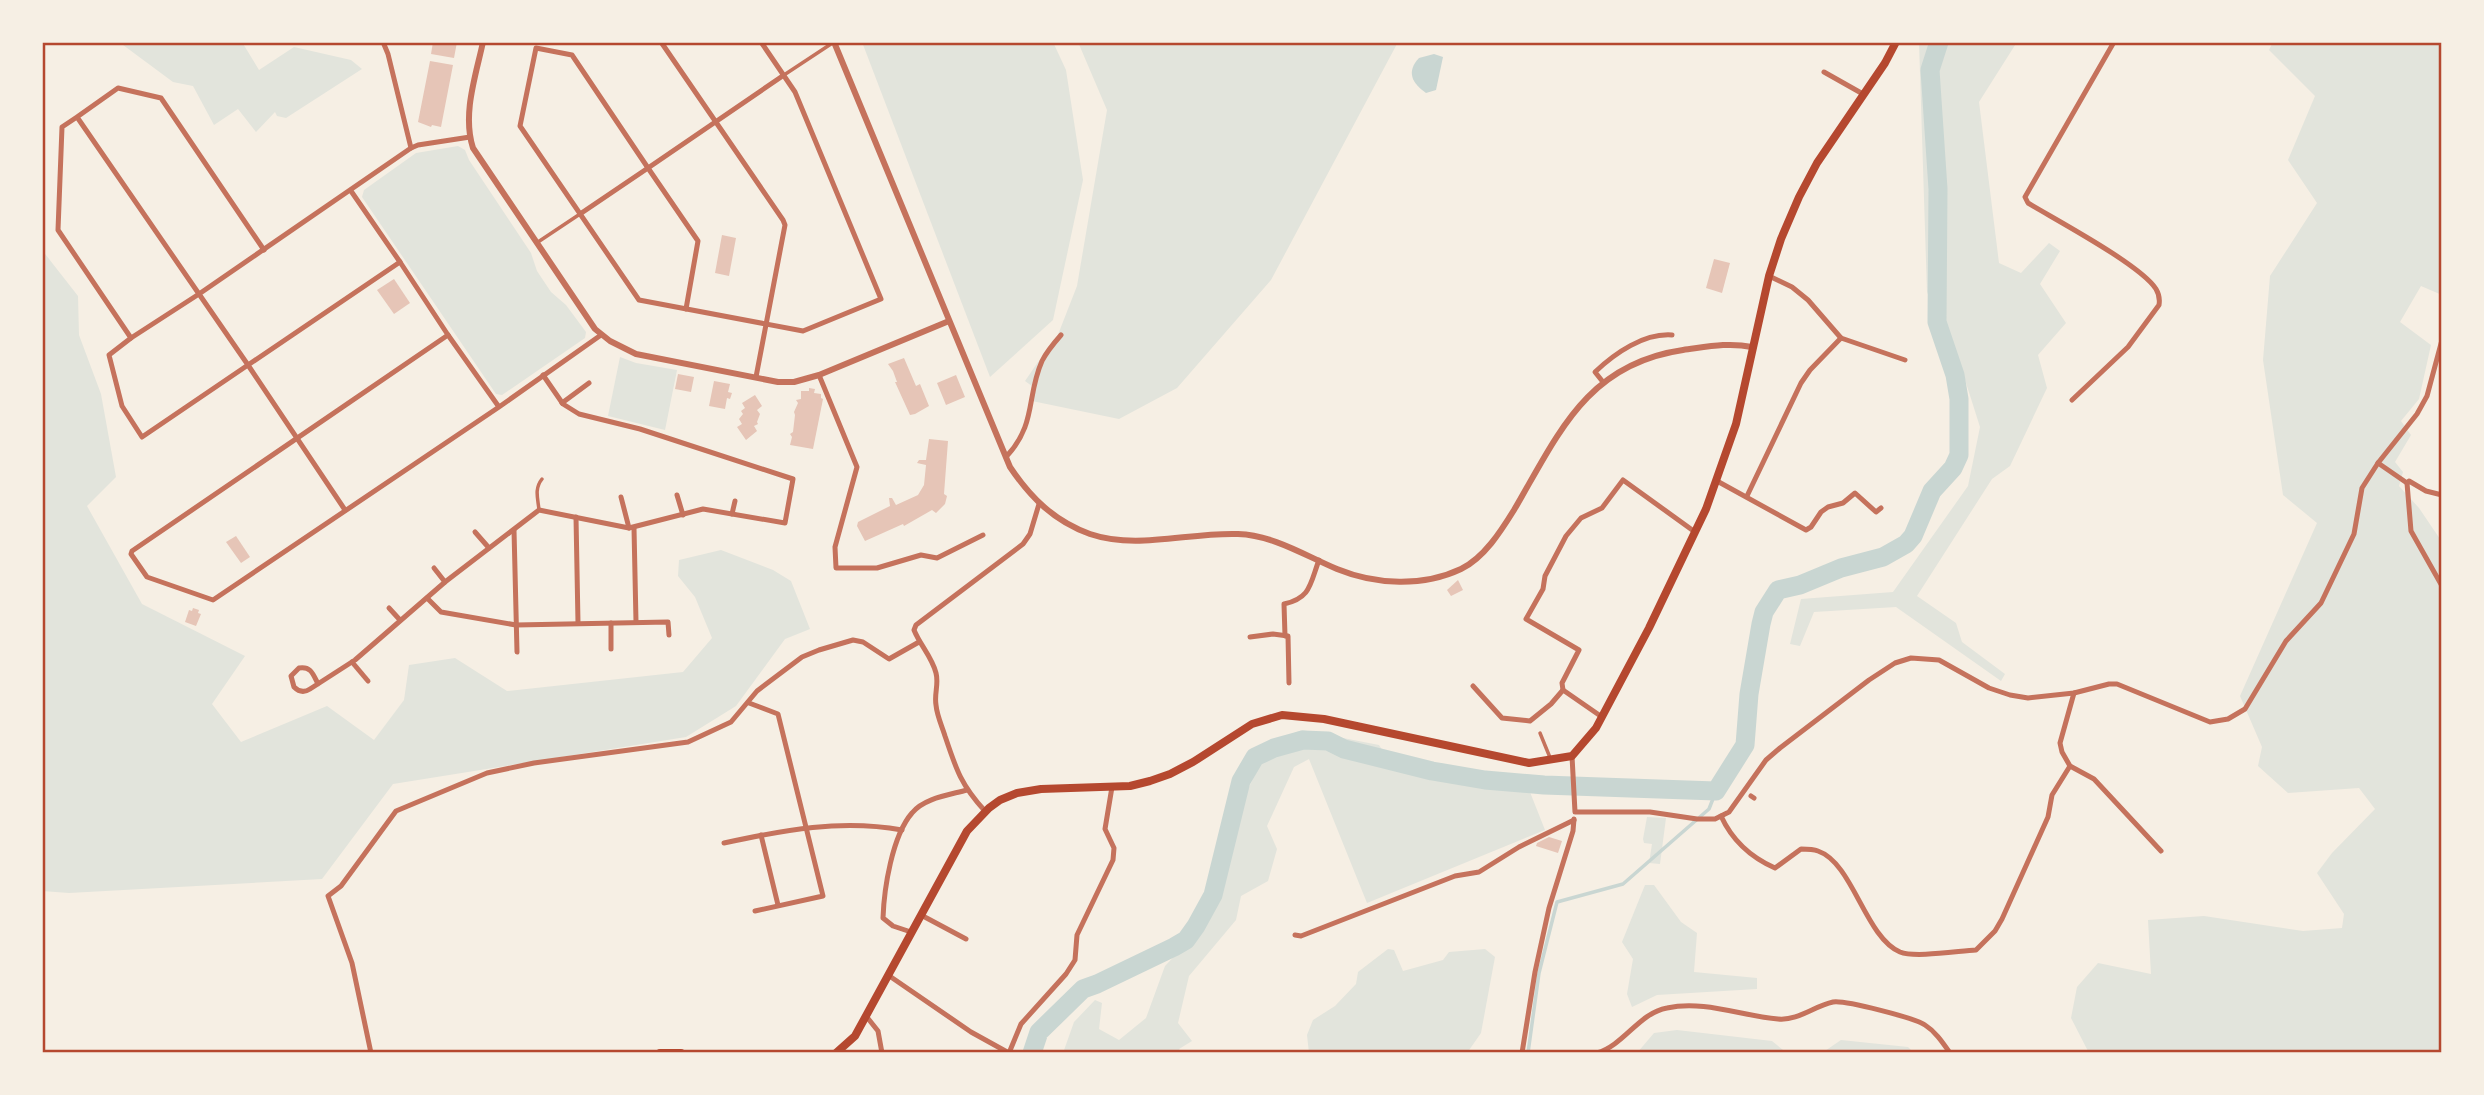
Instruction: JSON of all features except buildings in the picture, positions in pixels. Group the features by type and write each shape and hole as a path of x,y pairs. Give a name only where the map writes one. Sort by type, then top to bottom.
{"main road":[{"path":"836,1053 855,1036 960,842 985,811 1000,800 1017,793 1041,789 1130,786 1171,774 1252,724 1282,715 1324,719 1529,763 1572,756 1602,717 1648,628 1717,481 1736,424 1769,276 1781,239 1805,186 1817,163 1896,42"},
{"path":"660,1053 681,1053"}],"street":[{"path":"383,42 411,148"},
{"path":"483,42 469,114 470,137 480,160 601,335 636,354 794,382 819,375 949,321"},
{"path":"661,42 785,226 756,377"},
{"path":"686,309 698,241 572,55 536,45 520,126 639,300 686,309 803,331 881,299 795,92 761,42"},
{"path":"536,243 834,42 1006,457 1019,481 1039,504 1066,523 1091,534 1143,541 1240,534 1299,550 1368,579 1392,583 1432,578 1462,568 1483,553 1505,525 1568,419 1584,399 1603,382 1624,369 1671,352 1719,345 1752,347"},
{"path":"2072,400 2128,347 2159,305 2160,298 2155,288 2139,271 2028,203 2025,197 2114,42"},
{"path":"1824,72 1863,94"},
{"path":"131,338 58,230 62,127 118,88 161,98 264,250"},
{"path":"77,117 345,510"},
{"path":"400,262 142,437 122,406 109,355 411,148 470,137"},
{"path":"351,191 499,407"},
{"path":"1769,276 1792,287 1808,300 1841,338 1905,360"},
{"path":"1603,382 1595,372 1608,359 1656,334 1672,335"},
{"path":"448,335 132,551 131,554 147,577 213,600 601,335"},
{"path":"1006,457 1027,428 1042,360 1061,335"},
{"path":"1747,496 1801,383 1841,338"},
{"path":"1575,809 1650,813 1697,819 1721,816 1734,806 1766,760 1780,747 1895,663 1911,658 1939,660 1989,688 2010,695 2028,698 2074,693 2117,684 2210,722 2238,715 2245,709 2286,641 2321,603 2354,534 2362,488 2417,414 2427,396 2442,340"},
{"path":"538,510 632,528 703,509 785,523 793,479 640,429 585,416 562,402 544,375"},
{"path":"819,375 857,467 835,547 836,568"},
{"path":"562,402 589,383"},
{"path":"2378,463 2407,483 2409,481 2426,491 2442,495"},
{"path":"538,510 536,497 542,479"},
{"path":"1602,717 1563,690 1562,683 1579,650 1526,619 1543,589 1545,576 1566,536 1580,518 1602,508 1623,480 1695,531"},
{"path":"1717,481 1806,530 1821,512 1843,503 1855,493 1877,512"},
{"path":"2407,483 2411,531 2442,586"},
{"path":"677,495 683,515"},
{"path":"621,497 632,528 636,622"},
{"path":"732,514 734,501"},
{"path":"985,811 958,776 936,710 937,677 934,664 914,630 916,625 1023,544 1030,534 1039,504"},
{"path":"318,684 312,671 307,668 299,668 291,676 293,686 299,691 307,691 318,684 352,662 445,582 538,510"},
{"path":"576,517 578,623"},
{"path":"514,530 517,652"},
{"path":"475,532 489,548"},
{"path":"828,569 877,568 921,555 937,558 958,545 983,536"},
{"path":"1285,636 1284,604 1299,601 1304,597 1319,560"},
{"path":"434,568 445,582"},
{"path":"427,598 441,612 516,625 668,622 669,635"},
{"path":"390,608 400,620"},
{"path":"611,623 611,649"},
{"path":"1251,637 1273,634 1288,636 1289,683"},
{"path":"371,1053 352,963 328,896 341,887 396,811 487,773 534,763 688,742 731,722 757,691 802,657 853,640 863,642 889,659 919,642"},
{"path":"352,662 368,681"},
{"path":"1472,686 1502,718 1530,721 1563,690"},
{"path":"2074,693 2060,743 2062,752 2070,766 2094,779 2161,851"},
{"path":"749,703 778,714 823,895 755,911"},
{"path":"1540,733 1551,761"},
{"path":"1522,1053 1549,908 1573,831 1575,809 1572,756"},
{"path":"1721,816 1727,830 1751,855 1775,868 1801,849 1820,852 1840,871 1880,935 1896,950 1914,954 1976,950 2003,919 2048,817 2052,795 2070,766"},
{"path":"888,975 971,1032 1009,1053 1021,1024 1066,974 1075,960 1077,935 1113,860 1114,848 1105,829 1112,786"},
{"path":"911,932 893,926 883,918 887,881 902,830 913,812 933,799 967,790"},
{"path":"1295,935 1301,936 1455,876 1479,872 1519,847 1574,820"},
{"path":"724,843 836,824 882,826 902,830"},
{"path":"761,835 778,905"},
{"path":"921,915 966,939"},
{"path":"1597,1053 1607,1052 1646,1017 1669,1007 1706,1007 1780,1020 1794,1018 1823,1005 1843,1001 1924,1024 1950,1053"},
{"path":"866,1016 878,1031 882,1053"}],"shaded area":[{"path":"119,42 242,42 259,70 294,47 351,60 362,69 286,118 277,116 275,112 256,132 238,109 214,125 193,86 173,82"},
{"path":"862,42 1053,42 1066,70 1083,180 1053,320 990,377"},
{"path":"1078,42 1398,42 1271,280 1177,388 1119,419 1032,401 1036,389 1025,381 1038,362 1052,350 1077,286 1107,110"},
{"path":"1919,42 2017,42 1979,102 1999,263 2021,273 2049,243 2060,251 2040,284 2066,323 2038,355 2047,388 2010,466 1992,479 1917,596 1956,623 1962,642 2005,674 2001,681 1896,607 1814,612 1800,646 1790,644 1801,599 1893,592 1968,486 1980,427 1960,364 1927,292"},
{"path":"2273,42 2442,42 2442,295 2421,286 2400,322 2431,345 2419,399 2401,421 2411,435 2395,462 2403,472 2399,486 2419,508 2442,542 2442,1053 2089,1053 2071,1018 2077,987 2098,963 2151,974 2148,920 2204,916 2303,931 2342,928 2344,914 2317,873 2332,853 2375,809 2359,788 2288,793 2258,766 2262,747 2240,696 2317,523 2283,495 2263,360 2270,276 2317,203 2288,160 2315,96 2269,50"},
{"path":"1434,54 1443,57 1436,90 1426,93 1414,81 1413,68 1419,58"},
{"path":"458,146 465,150 531,253 537,271 551,292 566,305 586,332 585,338 502,395 496,394 362,197 364,190 416,153"},
{"path":"42,250 78,296 79,335 101,394 116,477 87,506 142,604 245,656 212,704 241,742 327,706 374,740 404,700 409,665 455,658 507,691 683,672 712,638 695,597 678,576 679,560 721,550 773,570 791,581 810,629 785,639 736,706 686,737 393,784 322,879 69,893 42,891"},
{"path":"620,357 636,363 677,370 665,430 608,416"},
{"path":"1302,730 1379,745 1392,765 1528,787 1545,830 1367,903 1309,759 1294,767 1267,826 1277,849 1268,881 1241,896 1236,920 1189,976 1178,1023 1192,1041 1179,1049 1182,1053 1063,1053 1074,1022 1095,1000 1102,1003 1099,1029 1119,1040 1146,1018 1165,966 1204,925 1230,825 1272,741"},
{"path":"1647,817 1666,818 1660,864 1649,863 1652,844 1644,843 1643,839"},
{"path":"1645,885 1654,885 1681,922 1697,933 1694,972 1757,978 1757,989 1657,995 1632,1007 1627,994 1633,959 1622,942"},
{"path":"1388,949 1394,950 1403,971 1443,960 1449,952 1485,949 1495,957 1481,1033 1467,1053 1309,1053 1307,1035 1313,1020 1335,1006 1356,984 1358,972"},
{"path":"1677,1030 1772,1041 1783,1050 1780,1053 1637,1053 1654,1033"},
{"path":"1841,1040 1908,1047 1914,1053 1822,1053"}],"waterway":[{"path":"1032,1053 1039,1032 1083,989 1186,940 1213,895 1241,781 1255,757 1274,748 1303,740 1328,741 1344,749 1432,771 1485,780 1544,785 1716,791 1745,745 1749,694 1761,624 1764,612 1778,590 1883,557 1906,544 1913,536 1932,491 1953,468 1959,455 1959,399 1955,375 1937,322 1938,189 1930,70 1939,42"},
{"path":"1528,1053 1539,973 1557,902 1623,884 1709,809 1716,791"}]}
